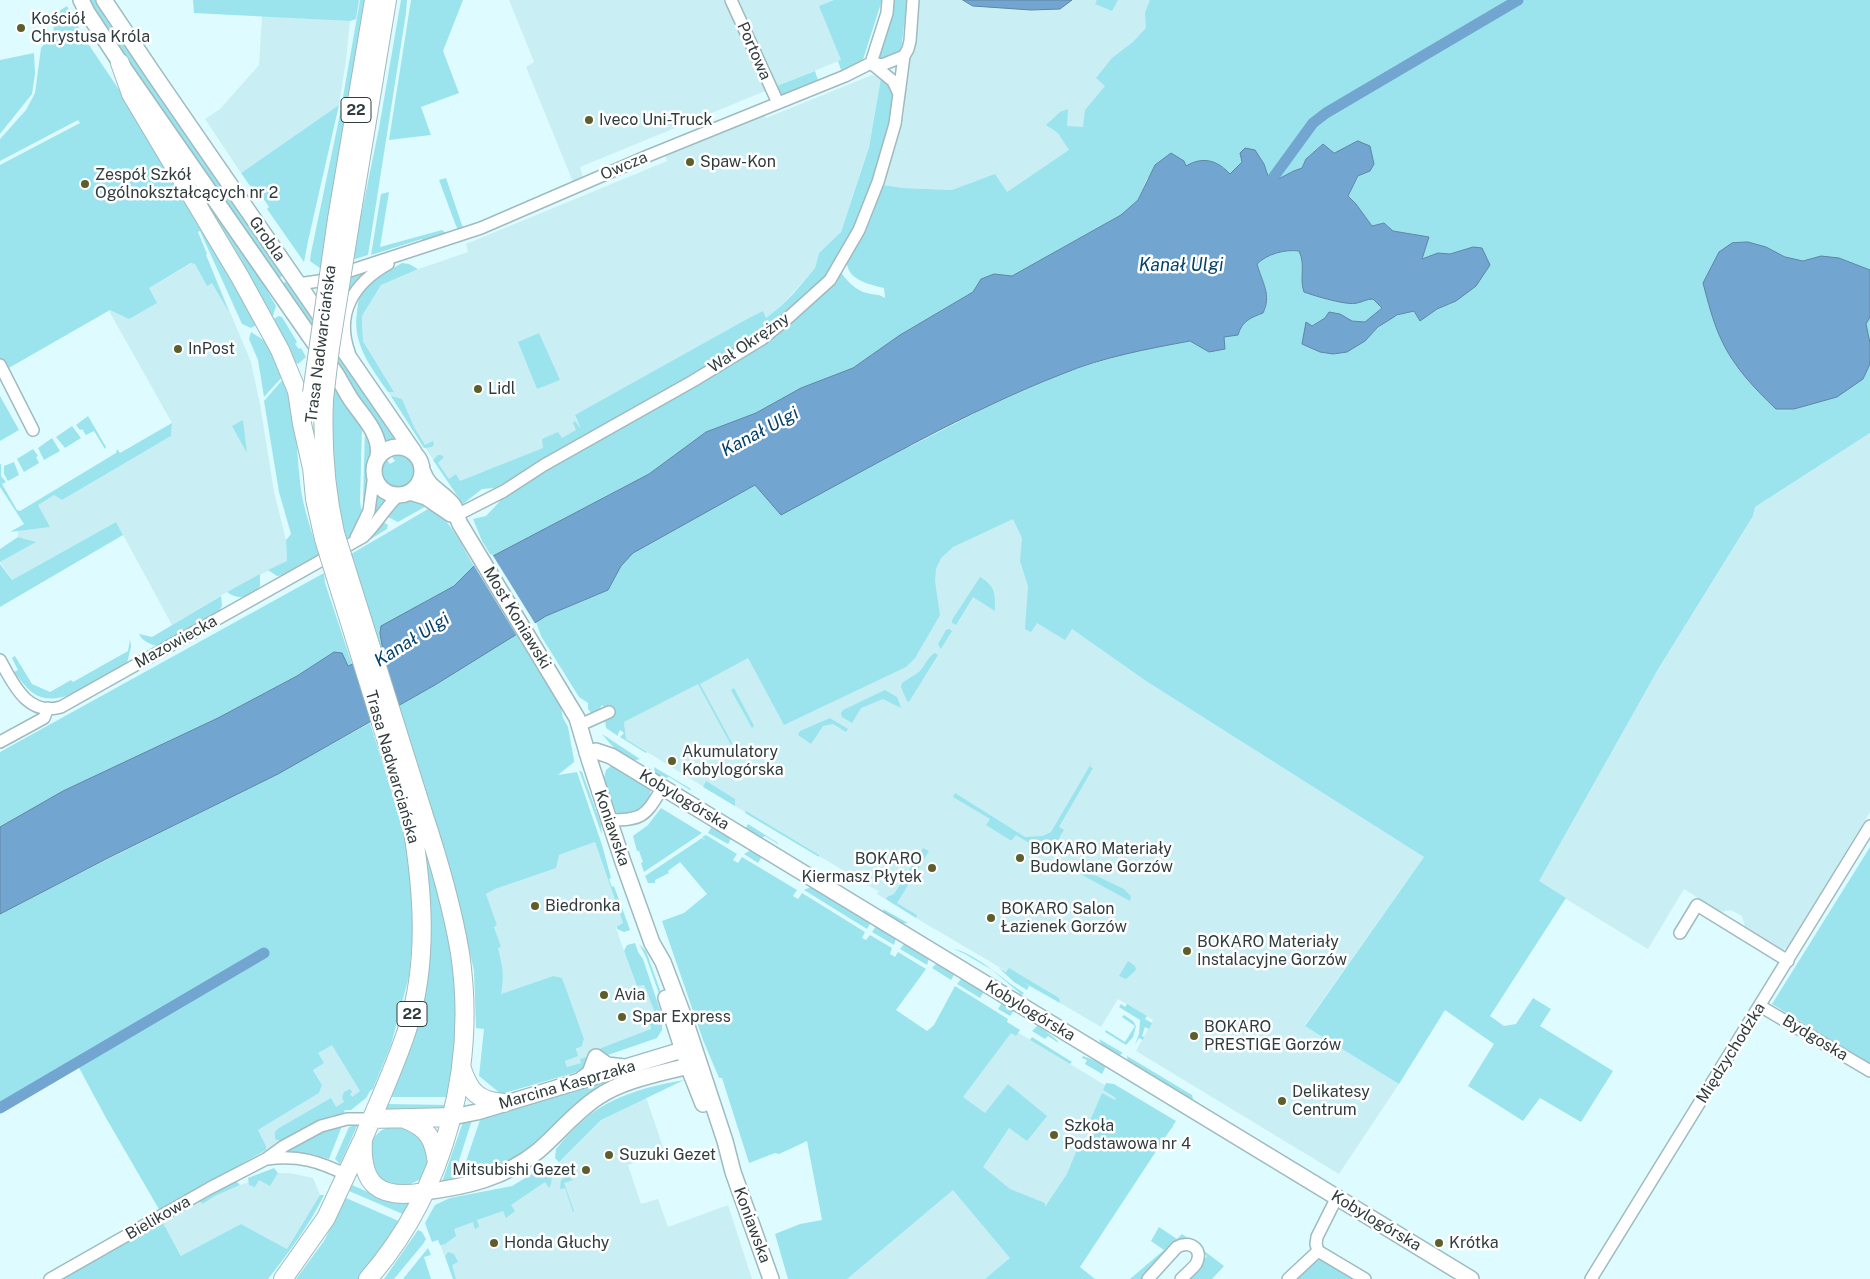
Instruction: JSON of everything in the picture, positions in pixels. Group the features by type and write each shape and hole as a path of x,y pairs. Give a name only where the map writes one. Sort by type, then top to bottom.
{"main road":[{"name":"Grobla","path":"81,0 120,63 335,372 348,396 374,433 379,444 378,456"},
{"name":"Grobla","path":"104,0 414,452"},
{"name":"Trasa Nadwarciańska","path":"344,221 374,0"},
{"name":"Trasa Nadwarciańska","path":"387,0 311,394 312,468 315,499 329,536 417,816 446,894 460,952 464,1042 452,1117"},
{"path":"384,18 395,0"},
{"path":"120,63 131,94 240,277 280,350 311,394"},
{"name":"Trasa Nadwarciańska","path":"311,394 324,462 329,536"},
{"path":"394,446 401,446 414,452 420,460 428,483 452,504 458,520 426,497 385,492 379,486 374,474 374,467 378,456 383,451 394,446"},
{"path":"405,493 419,483 423,472"},
{"name":"Most Koniawski","path":"458,520 577,718"},
{"name":"Koniawska","path":"577,718 609,820 652,943 655,965 689,1056 720,1148 733,1172 771,1279"},
{"name":"Kobylogórska","path":"587,753 603,752 662,787 1471,1279"},
{"name":"Trasa Nadwarciańska","path":"371,1119 408,1029 420,969 422,935 416,853 417,816"},
{"name":"Marcina Kasprzaka","path":"452,1117 504,1104 632,1066 689,1056"},
{"name":"Marcina Kasprzaka","path":"424,1192 472,1184 504,1174 536,1152 598,1096 689,1056"},
{"path":"461,1066 466,1083 477,1095 487,1101 504,1104"},
{"path":"371,1119 452,1117"},
{"name":"22","path":"368,1279 393,1247 409,1221 437,1163 452,1117"},
{"path":"402,1118 421,1127 430,1136 435,1148 437,1163"},
{"name":"22","path":"283,1279 326,1218 371,1119"},
{"name":"22","path":"363,1139 364,1168 370,1179 384,1192"},
{"path":"347,1175 384,1192 400,1195 424,1192"}],"street":[{"name":"Portowa","path":"731,0 778,102"},
{"path":"871,63 887,13 888,0"},
{"name":"Wał Okrężny","path":"458,520 544,465 701,376 762,339 830,280 859,230 878,182 895,124 904,56 910,41 913,0"},
{"path":"871,63 882,65 904,56"},
{"name":"Owcza","path":"298,284 319,281 481,228 597,177 871,63"},
{"path":"871,63 893,81 899,95"},
{"name":"Owcza","path":"353,363 345,341 346,310 352,296 363,282 379,269 407,253"},
{"path":"0,365 33,430"},
{"path":"354,541 369,511 374,474"},
{"name":"Mazowiecka","path":"0,742 44,718 48,708 58,708 82,696 354,541 370,530 392,501 405,493"},
{"path":"0,660 24,699 37,707 48,708"},
{"path":"577,718 609,712"},
{"path":"609,820 633,819 644,814 662,787"},
{"name":"Międzychodzka","path":"1591,1279 1870,826"},
{"path":"1680,933 1697,905 1788,961"},
{"name":"Bydgoska","path":"1760,1006 1870,1071"},
{"name":"Bielikowa","path":"50,1279 327,1123 347,1119 371,1119"},
{"name":"Bielikowa","path":"266,1159 282,1157 308,1159 320,1162 347,1175"},
{"path":"1337,1197 1317,1237 1318,1251 1365,1279"},
{"path":"1148,1279 1177,1247 1188,1244 1194,1246 1198,1252 1198,1258 1196,1264 1181,1279"},
{"path":"1288,1279 1318,1251"}],"shaded area":[{"path":"90,0 97,0 132,56 284,275 279,278 145,87"},
{"path":"193,0 359,0 356,19 350,21 194,13"},
{"path":"360,0 368,0 321,269 310,261 311,253 340,114"},
{"path":"401,0 407,0 406,13 368,255 352,260 379,128"},
{"path":"411,0 463,0 443,51 459,93 421,107 431,135 389,140"},
{"path":"509,0 834,0 820,6 841,60 580,167 583,178 573,182 526,67 534,62"},
{"path":"834,0 882,0 861,66 842,73 838,61 841,60 819,6"},
{"path":"888,0 907,0 901,51 898,55 871,63"},
{"path":"914,0 963,0 1060,9 1072,0 1166,0 1166,10 1027,214 952,190 903,188 883,185 904,114 908,49"},
{"path":"1097,0 1118,0 1112,11 1095,4"},
{"path":"1150,0 1870,0 1870,433 1755,507 1753,516 1657,671 1539,881 1566,898 1490,1016 1504,1026 1516,1024 1533,998 1551,1009 1540,1026 1613,1071 1581,1122 1540,1098 1523,1121 1468,1086 1494,1044 1445,1010 1399,1084 1305,1026 1424,857 1146,681 1072,629 1065,640 1037,623 1031,632 1025,629 1028,586 1020,561 1022,538 1013,519 953,547 941,558 936,569 935,581 940,615 915,658 906,667 784,725 748,658 700,684 732,743 731,745 698,684 624,722 626,739 646,753 620,737 624,733 620,730 618,736 606,728 605,719 612,715 602,705 598,712 593,715 588,709 588,703 579,697 541,636 536,622 608,590 621,566 632,553 755,485 911,446 989,406 1063,373 1132,351 1190,341 1209,352 1224,337 1240,327 1248,318 1263,313 1267,300 1257,264 1271,255 1289,251 1300,251 1303,260 1302,278 1366,299 1373,299 1382,308 1365,322 1325,318 1311,326 1302,344 1365,341 1381,325 1398,315 1414,311 1420,321 1437,309 1456,301 1473,247 1450,254 1438,253 1422,260 1428,237 1393,231 1384,223 1372,226 1348,196 1359,176 1370,171 1374,164 1370,146 1334,153 1323,144 1306,159 1302,168 1270,182 1264,164 1242,162 1230,174 1223,167 1186,166 1184,161 1171,154 1147,179 1138,200 1121,215 1012,276 994,274 981,279 973,292 900,335 853,368 801,388 756,413 706,432 649,474 492,557 482,541 473,519 486,516 501,500 526,481 777,333 817,300 841,272 858,290 885,298 884,288 858,279 849,271 847,264 847,257 870,221 883,185 903,188 952,190 995,174 1007,192 1069,150 1058,133 1046,125 1060,112 1068,109 1067,126 1083,127 1085,110 1105,86 1096,78 1112,58 1133,42 1146,28 1145,13"},
{"name":"Zespół Szkół Ogólnokształcących nr 2","path":"67,6 85,39 134,112 258,324 251,328 242,324 200,231 198,232 206,255 229,312 212,283 207,286 195,264 191,263 149,288 157,303 129,319 110,310 0,373 0,165 80,123 78,120 0,161 0,139 26,110 35,93 41,48 53,32 56,13"},
{"path":"262,16 350,21 346,60 339,105 241,173 205,119 220,109 259,65"},
{"path":"34,53 35,74 32,94 0,134 0,60"},
{"path":"815,71 819,83 777,99 772,88"},
{"path":"872,75 881,78 869,146 841,232 819,253 815,268 781,306 766,318 747,319 575,416 583,432 454,491 388,392 394,392 363,341 362,316 381,285 401,275 468,252 466,244 667,161 665,155 765,115 766,118"},
{"path":"881,78 896,93 895,124 858,227 830,272 799,306 775,325 587,438 495,488 482,489 463,504 433,460 438,455 444,457 438,463 449,479 456,474 460,481 543,448 542,439 558,432 562,438 576,430 573,423 575,421 581,429 575,415 747,319 763,311 766,318 793,294 815,268 819,253 841,232 869,147"},
{"path":"339,105 304,262 267,209 269,207 263,198 260,200 241,173"},
{"path":"170,146 266,285 265,287 276,306 273,316 270,317"},
{"path":"446,178 464,230 458,229 456,226 439,180"},
{"path":"389,192 380,247 442,230 446,233 445,236 423,243 422,239 371,255 381,194"},
{"path":"206,255 251,362 260,404 274,492 286,540 287,561 227,592 172,625 116,522 12,580 0,562 35,542 18,537 18,531 21,530 37,505 54,495 62,500 171,436 172,423 109,311"},
{"path":"402,263 409,264 418,269 381,285 362,316 363,341 394,392 388,392 369,364 360,345 356,324 358,302 365,288 380,276"},
{"path":"368,271 346,299 349,277"},
{"path":"288,280 313,318 312,326 282,284"},
{"path":"279,316 282,317 297,342 295,344 299,349 301,348 306,357 298,364 292,360 271,320"},
{"path":"251,332 268,343 284,375 264,397 258,360 249,339"},
{"path":"539,333 560,380 537,389 518,342"},
{"path":"337,353 396,438 384,441 336,362"},
{"path":"285,377 295,422 302,496 319,555 283,575 277,576 268,570 287,561 286,540 291,534 279,492 264,401"},
{"path":"333,386 362,428 360,502 364,512 358,526 347,539 335,501 332,476"},
{"path":"0,396 19,430 0,441"},
{"path":"391,396 402,399 414,427 425,445 433,441 432,447 424,448"},
{"path":"88,416 106,447 105,449 94,431 86,435 76,425"},
{"path":"243,420 247,453 232,426"},
{"path":"172,423 171,436 62,500 54,495 38,505 50,527 10,532 24,524 0,487 0,464 1,476 6,482 2,484 17,510 20,511 116,453 117,449 120,453"},
{"path":"72,426 81,438 65,448 56,437"},
{"path":"365,427 371,436 372,453 367,470 366,506 363,501"},
{"path":"1870,433 1870,812 1787,948 1780,951 1745,927 1742,916 1731,910 1720,912 1684,889 1648,949 1530,877 1753,516 1755,507"},
{"path":"52,438 60,451 44,460 38,448"},
{"path":"33,449 38,456 36,457 39,463 24,472 17,459"},
{"path":"399,452 410,457 415,464 415,472 412,480 405,486 397,489 389,486 382,478 380,470 385,457 390,464 395,461 390,454"},
{"path":"14,462 19,475 8,481 4,474 4,466"},
{"path":"376,493 386,500 378,512 374,510"},
{"path":"1038,498 1065,624 1146,681 1424,857 1305,1025 1399,1084 1339,1174 1136,1051 1153,1020 1118,999 1101,1027 916,918 877,894 879,891 626,739 624,722"},
{"path":"408,499 430,504 398,522 386,516 398,502"},
{"path":"428,509 442,516 474,566 454,586 426,601 380,633 384,651 380,653 352,568 356,566 351,554"},
{"path":"116,522 123,535 0,607 0,564 12,580"},
{"path":"383,522 388,525 387,529 358,547"},
{"path":"18,537 36,542 0,562 0,549"},
{"path":"324,573 325,583 352,664 347,666 334,652 297,676 218,718 63,791 0,827 0,752"},
{"path":"260,574 260,586 253,593 240,597 227,592"},
{"path":"980,577 994,591 995,611 973,597 956,625 952,623 952,620"},
{"path":"221,596 222,606 219,611 158,646 142,639 139,634 152,637"},
{"path":"946,630 952,631 941,649 938,644"},
{"path":"516,634 561,708 563,718 568,727 574,762 558,775 577,772 602,845 611,878 609,879 612,887 614,886 630,930 624,932 617,929 617,926 623,923 595,842 559,855 556,868 495,889 486,894 497,925 494,927 501,947 498,948 503,971 501,994 553,976 562,978 584,1039 582,1046 576,1049 578,1056 565,1061 567,1067 581,1063 580,1059 587,1057 591,1064 577,1072 501,1094 479,1076 484,1029 476,1028 474,971 467,940 397,707"},
{"path":"130,639 131,647 127,663 94,684 68,696 44,698 30,691 14,672 18,670 12,658 15,656 32,684 50,692 71,680 73,682 128,651"},
{"path":"935,653 938,655 909,702 907,701 901,687 902,683 919,672 930,656"},
{"path":"734,688 754,726 752,728 731,690"},
{"path":"885,690 897,697 901,708 883,699 861,708 852,723 842,717 841,713 843,710"},
{"path":"830,718 848,729 846,732 833,724 823,726 811,744 798,735 800,731"},
{"path":"370,723 408,844 414,923 409,976 391,1045 373,1089 366,1098 351,1110 345,1110 343,1114 331,1116 283,1142 275,1139 275,1132 279,1128 331,1098 336,1107 344,1102 342,1097 344,1092 350,1089 352,1097 360,1091 332,1045 318,1053 324,1063 313,1070 322,1085 319,1093 258,1130 266,1150 160,1211 77,1064 0,1108 0,914 232,796"},
{"path":"602,734 640,759 632,761 627,758"},
{"path":"1092,762 1090,767 1093,768 1059,827 1064,830 1049,855 1016,835 1010,840 986,825 990,819 953,797 955,793 1025,837 1043,836 1051,832"},
{"path":"611,766 651,788 650,797 638,813 619,815 616,812 604,778 606,770"},
{"path":"654,767 691,789 669,777 661,779 655,773"},
{"path":"579,770 582,772 601,824 602,835"},
{"path":"706,781 735,799 735,806 703,787"},
{"path":"661,808 702,833 644,872 641,863 643,862 639,851 637,851 633,836 648,825"},
{"path":"746,811 819,855 819,857 745,813"},
{"path":"748,824 778,844 765,836 759,839 745,830"},
{"path":"712,826 732,837 728,844 708,833"},
{"path":"706,835 737,854 733,860 738,863 742,857 797,890 793,896 798,899 802,893 865,932 862,938 866,940 870,935 892,948 890,954 895,957 898,952 926,969 896,1010 927,1031 934,1025 955,986 1008,1019 1007,1022 1020,1030 1016,1036 1011,1033 963,1097 985,1113 1008,1084 1047,1116 1027,1141 1009,1128 983,1167 1010,1189 1045,1203 1045,1207 1067,1174 1080,1142 1087,1143 1091,1137 1089,1123 1102,1093 1115,1100 1116,1098 1103,1090 1106,1083 1114,1084 1176,1121 1080,1267 1095,1279 985,1279 1010,1258 953,1190 847,1279 788,1279 775,1234 800,1224 822,1220 807,1141 779,1154 775,1153 749,1163 722,1078 719,1078 703,1040 662,921 684,913 707,894 680,862 668,871 669,873 655,880 655,883 648,883 645,876 702,838 706,841 702,837"},
{"path":"422,836 445,916 455,972 457,1028 454,1061 447,1097 391,1097 417,1027 427,983 429,920"},
{"path":"595,842 623,923 616,928 624,951 637,986 644,985 655,1013 648,1017 651,1030 601,1048 581,1063 567,1067 565,1061 583,1044 584,1039 553,976 501,994 503,983 498,948 500,946 494,926 497,925 486,894 559,855"},
{"path":"1870,847 1870,1064 1772,1004"},
{"path":"923,848 929,851 897,903 917,915 916,918 886,899 894,894"},
{"path":"751,850 762,856 758,863 744,854"},
{"path":"1084,870 1124,889 1131,896 1130,901 1082,875"},
{"path":"813,886 869,921 870,924 867,929 804,890"},
{"path":"883,909 908,923 900,924 885,916"},
{"path":"876,926 896,938 894,945 872,932"},
{"path":"280,938 365,1093 266,1150 258,1130 319,1093 322,1085 248,956"},
{"path":"635,943 643,959 662,1016 662,1030 657,1038 605,1056 599,1051 601,1048 651,1029 648,1017 655,1013 644,985 637,986 624,951 627,945"},
{"path":"639,944 646,951 665,1004 663,1005 646,957"},
{"path":"904,944 929,958 927,965 900,949"},
{"path":"952,948 972,956 990,968 1024,993 1022,995 992,970"},
{"path":"1128,961 1135,966 1136,970 1126,979 1119,976"},
{"path":"940,963 953,971 954,975 951,980 932,968"},
{"path":"998,967 1006,972 1009,968 1059,998 1060,1003 1018,979 1061,1005 1029,986 1027,990 1014,982"},
{"path":"962,978 984,992 980,998 957,984"},
{"path":"1003,1001 1015,1009 1010,1016 998,1009"},
{"path":"1121,1004 1125,1007 1127,1004 1147,1016 1145,1019 1152,1023 1149,1029 1145,1027 1142,1036 1144,1037 1143,1040 1139,1038 1135,1044 1139,1034 1140,1020 1119,1007"},
{"path":"986,1013 1174,1127 985,1279 847,1279 952,1190 906,1135"},
{"path":"1124,1015 1133,1021 1136,1026 1133,1037 1126,1045 1105,1032 1106,1030 1125,1042 1135,1026 1122,1017"},
{"path":"1038,1025 1058,1041 1048,1036 1045,1039 1032,1031"},
{"path":"1032,1037 1072,1062 1070,1064 1030,1040"},
{"path":"1099,1039 1123,1053 1118,1056 1102,1046"},
{"path":"1083,1056 1104,1064 1105,1068 1102,1074 1085,1064 1087,1060 1082,1058"},
{"path":"1127,1056 1192,1095 1192,1102 1128,1062"},
{"path":"674,1060 675,1063 616,1082 540,1143 508,1165 460,1179 481,1117"},
{"path":"684,1080 601,1120 559,1162 555,1158 556,1149 578,1125 608,1103 620,1097 658,1085"},
{"path":"646,1097 665,1153 628,1165 641,1204 658,1199 668,1227 728,1205 752,1279 453,1279 438,1239 449,1211 546,1175 601,1120"},
{"path":"387,1104 448,1105 446,1109 385,1110"},
{"path":"472,1120 453,1179 442,1182 463,1122"},
{"path":"398,1125 421,1134 430,1159 419,1180 404,1187 380,1181 367,1155 371,1143 377,1134 385,1128"},
{"path":"342,1126 329,1159 312,1154 287,1152 287,1150 321,1131"},
{"path":"357,1126 340,1164 335,1159 349,1127"},
{"path":"274,1168 278,1173 270,1186 259,1180 255,1187 249,1185 248,1178"},
{"path":"537,1171 544,1173 548,1171 551,1177 549,1188 545,1182 511,1205 515,1211 506,1218 503,1211 477,1220 479,1227 475,1229 473,1222 454,1229 456,1236 445,1244 440,1245 438,1240 432,1242 425,1223 435,1205 450,1198 512,1186"},
{"path":"278,1173 289,1173 313,1178 320,1195 287,1249 241,1224 182,1257 162,1221 199,1201 204,1204 215,1196 240,1185"},
{"path":"567,1176 573,1180 564,1183 573,1212 565,1188 560,1189 561,1180"},
{"path":"235,1180 240,1185 215,1196 203,1204 199,1201 186,1208"},
{"path":"352,1185 386,1200 411,1201 405,1215 349,1191"},
{"path":"320,1195 324,1195 291,1249 268,1279 62,1279 162,1222 181,1256 241,1224 287,1249"},
{"path":"346,1198 401,1222 360,1279 296,1279 324,1241"},
{"path":"1159,1227 1177,1239 1182,1234 1224,1266 1212,1279 1186,1279 1207,1256 1184,1239 1144,1279 1130,1279 1164,1250 1151,1241"},
{"path":"418,1230 422,1232 426,1239 423,1244 394,1279 384,1279"},
{"path":"428,1248 431,1255 424,1257 431,1279 403,1279"},
{"path":"448,1252 454,1254 458,1262 452,1265 456,1279 453,1279 445,1256"},
{"path":"1320,1259 1325,1260 1357,1279 1297,1279"}],"water":[{"path":"963,0 1072,0 1060,9 1031,10 973,6"},
{"name":"Kanał Ulgi","path":"1358,141 1370,146 1374,164 1370,171 1358,176 1348,196 1372,226 1384,223 1393,231 1429,237 1422,259 1438,253 1450,254 1473,247 1482,248 1490,265 1476,286 1456,301 1437,309 1420,321 1414,311 1397,315 1378,327 1365,341 1347,352 1333,354 1320,352 1302,344 1306,322 1312,326 1325,318 1329,312 1340,314 1352,321 1365,322 1382,308 1373,299 1353,304 1304,292 1302,261 1299,251 1288,251 1271,255 1257,264 1267,300 1263,313 1247,321 1242,326 1238,335 1224,337 1225,349 1209,352 1190,341 1125,354 1078,368 1026,389 955,422 781,515 755,485 633,553 621,566 608,590 546,616 435,685 278,774 0,914 0,827 63,791 218,718 297,676 334,652 342,653 348,666 383,651 380,633 381,626 454,586 474,566 649,474 706,432 756,413 801,388 853,368 900,335 973,292 981,279 994,274 1012,276 1121,215 1138,200 1155,165 1171,153 1184,161 1186,166 1198,161 1210,161 1220,165 1230,174 1242,162 1240,153 1245,148 1255,150 1264,164 1270,182 1302,168 1306,159 1323,144 1334,153"},
{"path":"1748,242 1766,247 1785,257 1803,261 1821,256 1839,258 1870,270 1870,317 1866,324 1870,343 1870,364 1863,379 1837,397 1794,409 1776,409 1745,377 1721,339 1703,283 1719,252 1732,243"}],"pier":[{"path":"492,554 536,625 517,636 473,564"}],"waterway":[{"name":"Kanał Ulgi","path":"1258,189 1270,182 1313,123 1326,113 1518,0"},
{"path":"0,1108 264,953"}],"place":[{"name":"Kościół Chrystusa Króla","path":"21,28"},
{"name":"Iveco Uni-Truck","path":"589,120"},
{"name":"Spaw-Kon","path":"690,162"},
{"name":"Zespół Szkół Ogólnokształcących nr 2","path":"85,184"},
{"name":"InPost","path":"178,349"},
{"name":"Lidl","path":"478,389"},
{"name":"Akumulatory Kobylogórska","path":"672,761"},
{"name":"BOKARO Materiały Budowlane Gorzów","path":"1020,858"},
{"name":"BOKARO Kiermasz Płytek","path":"932,868"},
{"name":"Biedronka","path":"535,906"},
{"name":"BOKARO Salon Łazienek Gorzów","path":"991,918"},
{"name":"BOKARO Materiały Instalacyjne Gorzów","path":"1187,951"},
{"name":"Avia","path":"604,995"},
{"name":"Spar Express","path":"622,1017"},
{"name":"BOKARO PRESTIGE Gorzów","path":"1194,1036"},
{"name":"Delikatesy Centrum","path":"1282,1101"},
{"name":"Szkoła Podstawowa nr 4","path":"1054,1135"},
{"name":"Suzuki Gezet","path":"609,1155"},
{"name":"Mitsubishi Gezet","path":"586,1170"},
{"name":"Honda Głuchy","path":"494,1243"},
{"name":"Krótka","path":"1439,1243"}]}
